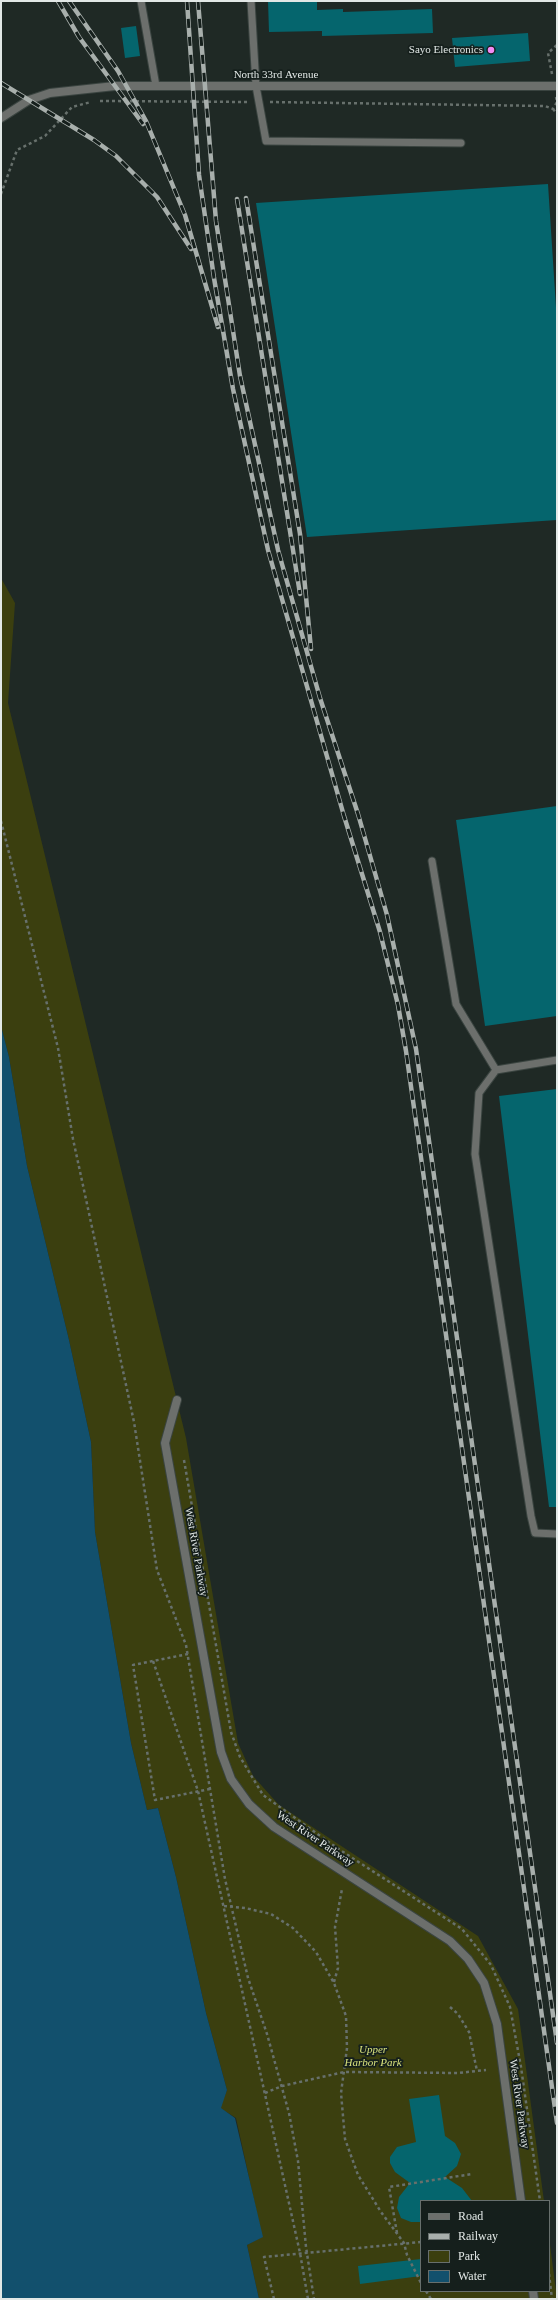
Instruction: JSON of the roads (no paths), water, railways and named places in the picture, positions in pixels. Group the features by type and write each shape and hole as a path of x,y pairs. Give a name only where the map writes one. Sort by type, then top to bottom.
{"street":[{"name":"North 33rd Avenue","path":"1,118 29,100 50,93 115,86 557,86"},
{"name":"West River Parkway","path":"177,1400 165,1444 221,1752 232,1779 249,1804 274,1827 450,1941 468,1959 484,1983 497,2024 521,2200"}],"lane":[{"path":"141,1 156,86"},
{"path":"251,1 256,86 266,141 461,143"},
{"path":"432,860 456,1004 496,1070"},
{"path":"557,1060 496,1070 479,1093 475,1154 531,1516 535,1533 557,1534"}],"water":[{"path":"1,1026 9,1057 27,1166 69,1340 91,1442 95,1532 131,1743 147,1810 158,1808 176,1877 206,2013 227,2090 221,2108 235,2118 263,2237 247,2245 259,2299 1,2299"}],"railway":[{"path":"58,1 79,37 143,124"},
{"path":"69,1 118,71 146,121 185,215 218,327"},
{"path":"187,1 199,175 214,278 233,389 268,550 344,816 380,932 398,1005 406,1051 557,2123"},
{"path":"198,1 216,221 240,376 278,550 320,698 358,814 387,915 416,1049 557,2043"},
{"path":"1,83 94,140 116,156 157,197 191,249"},
{"path":"246,198 300,534 311,649"},
{"path":"237,199 300,594"}],"place":[{"name":"Sayo Electronics","path":"491,50"}],"park label":[{"name":"Upper Harbor Park","path":"373,2056"}]}
